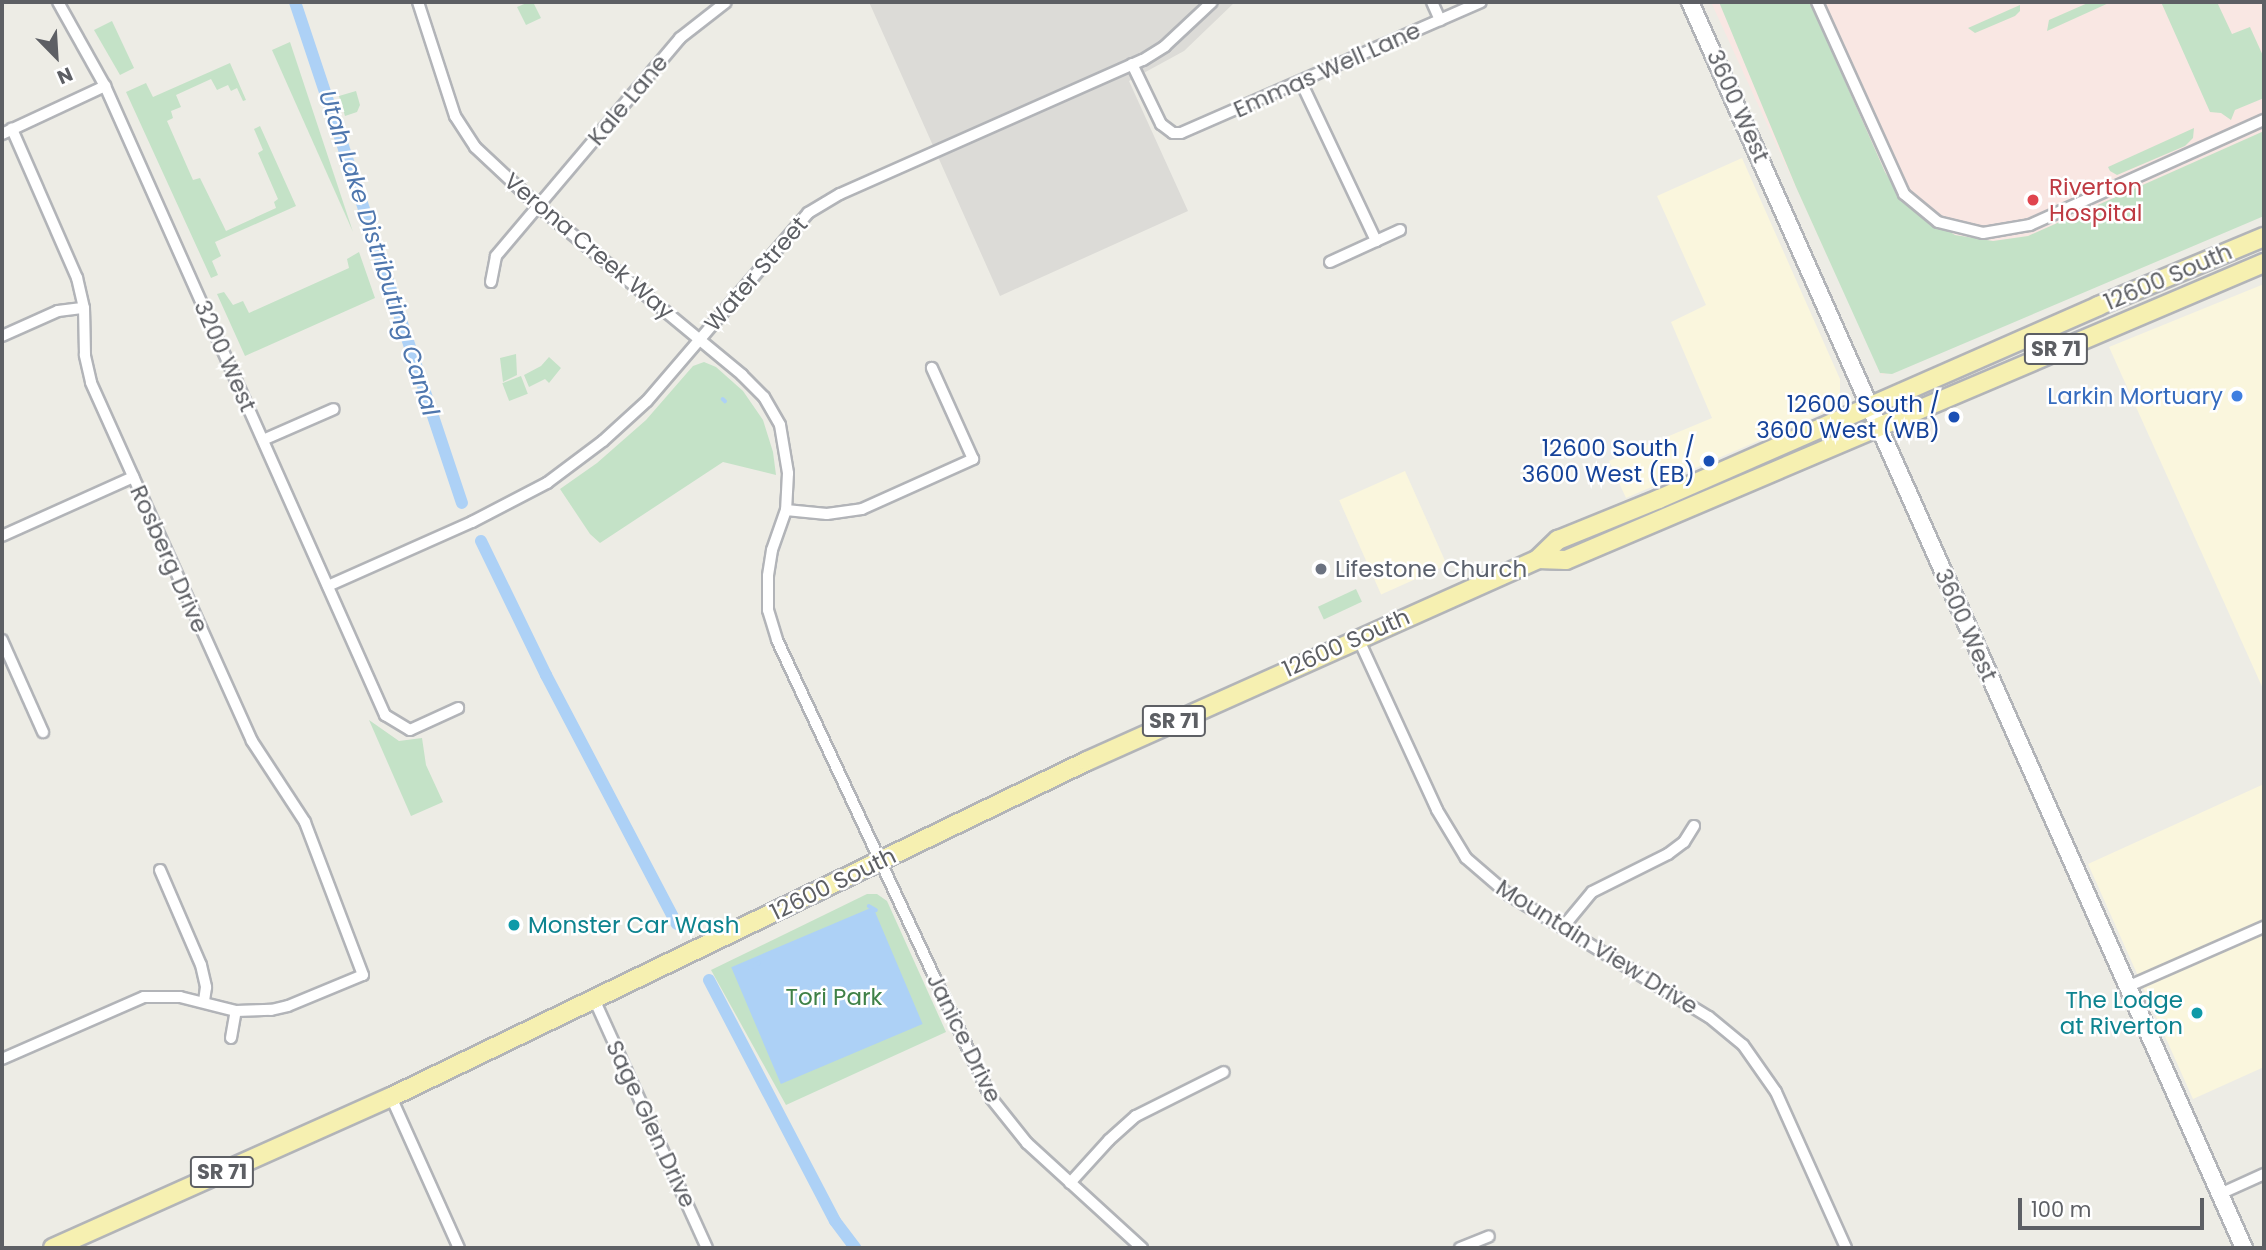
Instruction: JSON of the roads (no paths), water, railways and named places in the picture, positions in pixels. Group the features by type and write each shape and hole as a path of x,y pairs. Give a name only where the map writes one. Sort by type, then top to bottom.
{"main road":[{"name":"3600 West","path":"1690,2 2244,1248"},
{"name":"12600 South","path":"53,1248 391,1097 1087,761 1538,559 1558,540 1659,499 2264,237"},
{"name":"12600 South","path":"1538,559 1566,560 2264,263"}],"street":[{"name":"3200 West","path":"58,2 105,86 385,715 410,730 458,708"},
{"name":"Verona Creek Way","path":"418,2 455,116 475,147 538,206 764,397 779,425 787,454 786,510 772,550 768,576 768,610 777,640 881,861"},
{"name":"Kale Lane","path":"491,282 496,256 680,38 726,2"},
{"name":"Water Street","path":"328,586 472,522 547,482 603,441 647,401 808,214 840,194 1132,64 1165,46 1212,2"},
{"path":"1432,2 1440,20"},
{"name":"Emmas Well Lane","path":"1132,64 1161,124 1173,132 1192,130 1481,2"},
{"path":"1817,2 1904,194 1938,222 1983,233 2030,225 2264,120"},
{"path":"1301,82 1376,241"},
{"path":"7,132 105,86"},
{"name":"Rosberg Drive","path":"7,132 77,278 84,308 85,355 91,382 251,741 305,822 363,975 288,1006 236,1011"},
{"path":"1329,262 1400,230"},
{"path":"2,336 58,311 84,308"},
{"path":"786,510 827,514 862,509 973,459 932,368"},
{"path":"263,440 334,409"},
{"path":"2,536 133,477"},
{"name":"Mountain View Drive","path":"1358,638 1437,810 1455,843 1493,884 1709,1017 1752,1055 1776,1092 1846,1248"},
{"path":"2,640 43,732"},
{"path":"1563,927 1592,892 1668,854 1684,842 1694,826"},
{"name":"Janice Drive","path":"881,861 982,1081 1014,1129 1142,1248"},
{"path":"160,870 201,965 206,986 204,1002"},
{"path":"2127,987 2264,927"},
{"path":"2,1059 144,997 180,997 236,1011 231,1038"},
{"name":"Sage Glen Drive","path":"594,999 707,1248"},
{"path":"1070,1183 1109,1140 1136,1116 1224,1072"},
{"path":"391,1097 459,1248"},
{"path":"2220,1194 2264,1174"},
{"path":"1460,1248 1489,1236"}],"water":[{"name":"Tori Park","path":"873,907 923,1024 781,1084 731,967"}],"waterway":[{"name":"Utah Lake Distributing Canal","path":"295,2 462,503"},
{"name":"Utah Lake Distributing Canal","path":"481,541 546,675 677,924"},
{"path":"869,906 876,910"},
{"path":"750,968 759,963"},
{"name":"Utah Lake Distributing Canal","path":"709,980 835,1221 855,1248"}],"place":[{"name":"Riverton Hospital","path":"2033,200"},
{"name":"Larkin Mortuary","path":"2237,396"},
{"name":"12600 South / 3600 West (WB)","path":"1954,417"},
{"name":"12600 South / 3600 West (EB)","path":"1709,461"},
{"name":"Lifestone Church","path":"1321,569"},
{"name":"Monster Car Wash","path":"514,925"},
{"name":"The Lodge at Riverton","path":"2197,1013"}]}
